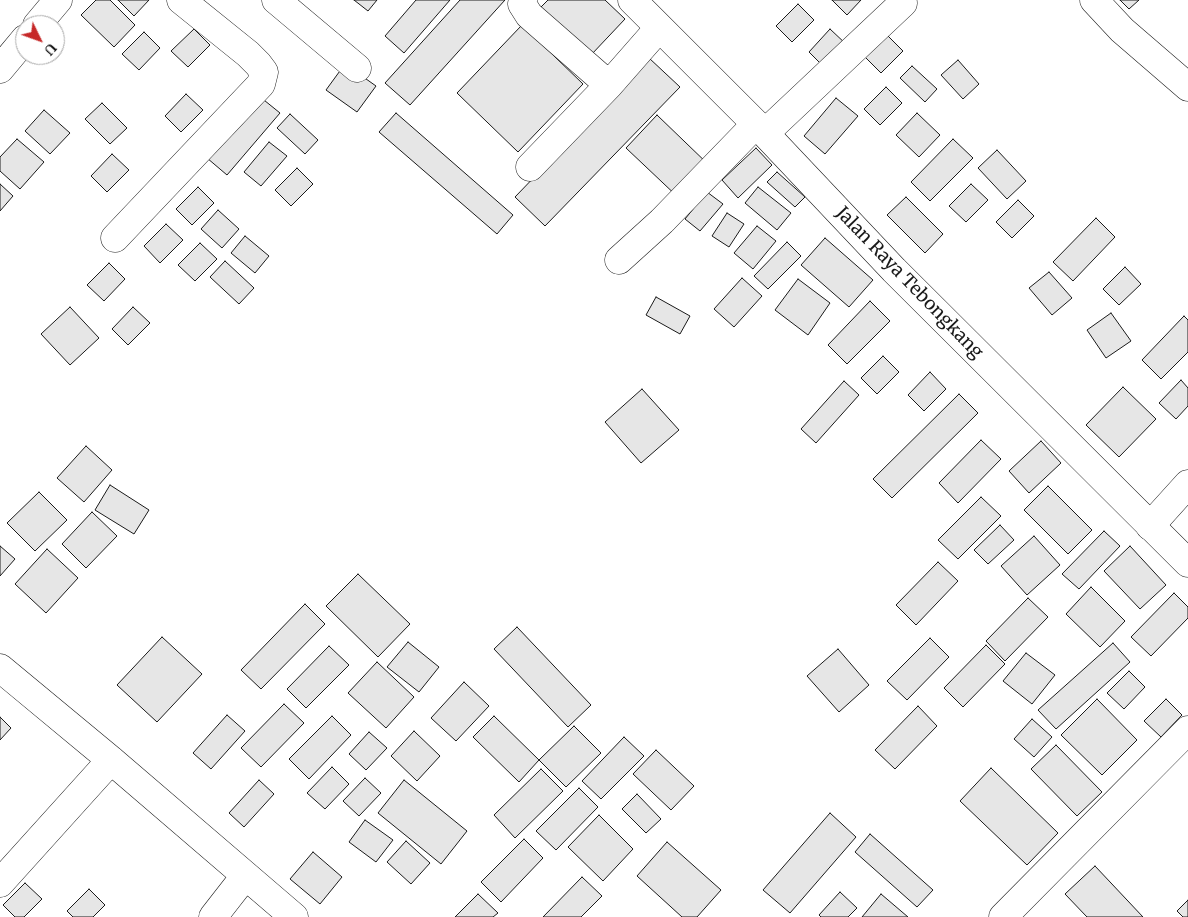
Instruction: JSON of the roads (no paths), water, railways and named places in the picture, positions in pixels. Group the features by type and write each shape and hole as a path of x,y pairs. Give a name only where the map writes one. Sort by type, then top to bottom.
{"street":[{"path":"115,238 261,84 264,72 258,64 182,0"},
{"path":"276,0 357,68"},
{"path":"523,0 522,4 529,16 608,86"},
{"name":"Jalan Raya Tebongkang","path":"632,0 760,128 894,270 1188,563"},
{"path":"1094,0 1122,30 1188,86"},
{"path":"45,15 56,1"},
{"path":"619,260 760,128 903,2"},
{"path":"530,167 608,86 659,28"},
{"path":"0,69 15,51"},
{"path":"1150,526 1188,484"},
{"path":"0,668 111,760 294,917"},
{"path":"1003,917 1188,730"},
{"path":"0,884 111,760"},
{"path":"213,917 245,876"}]}
